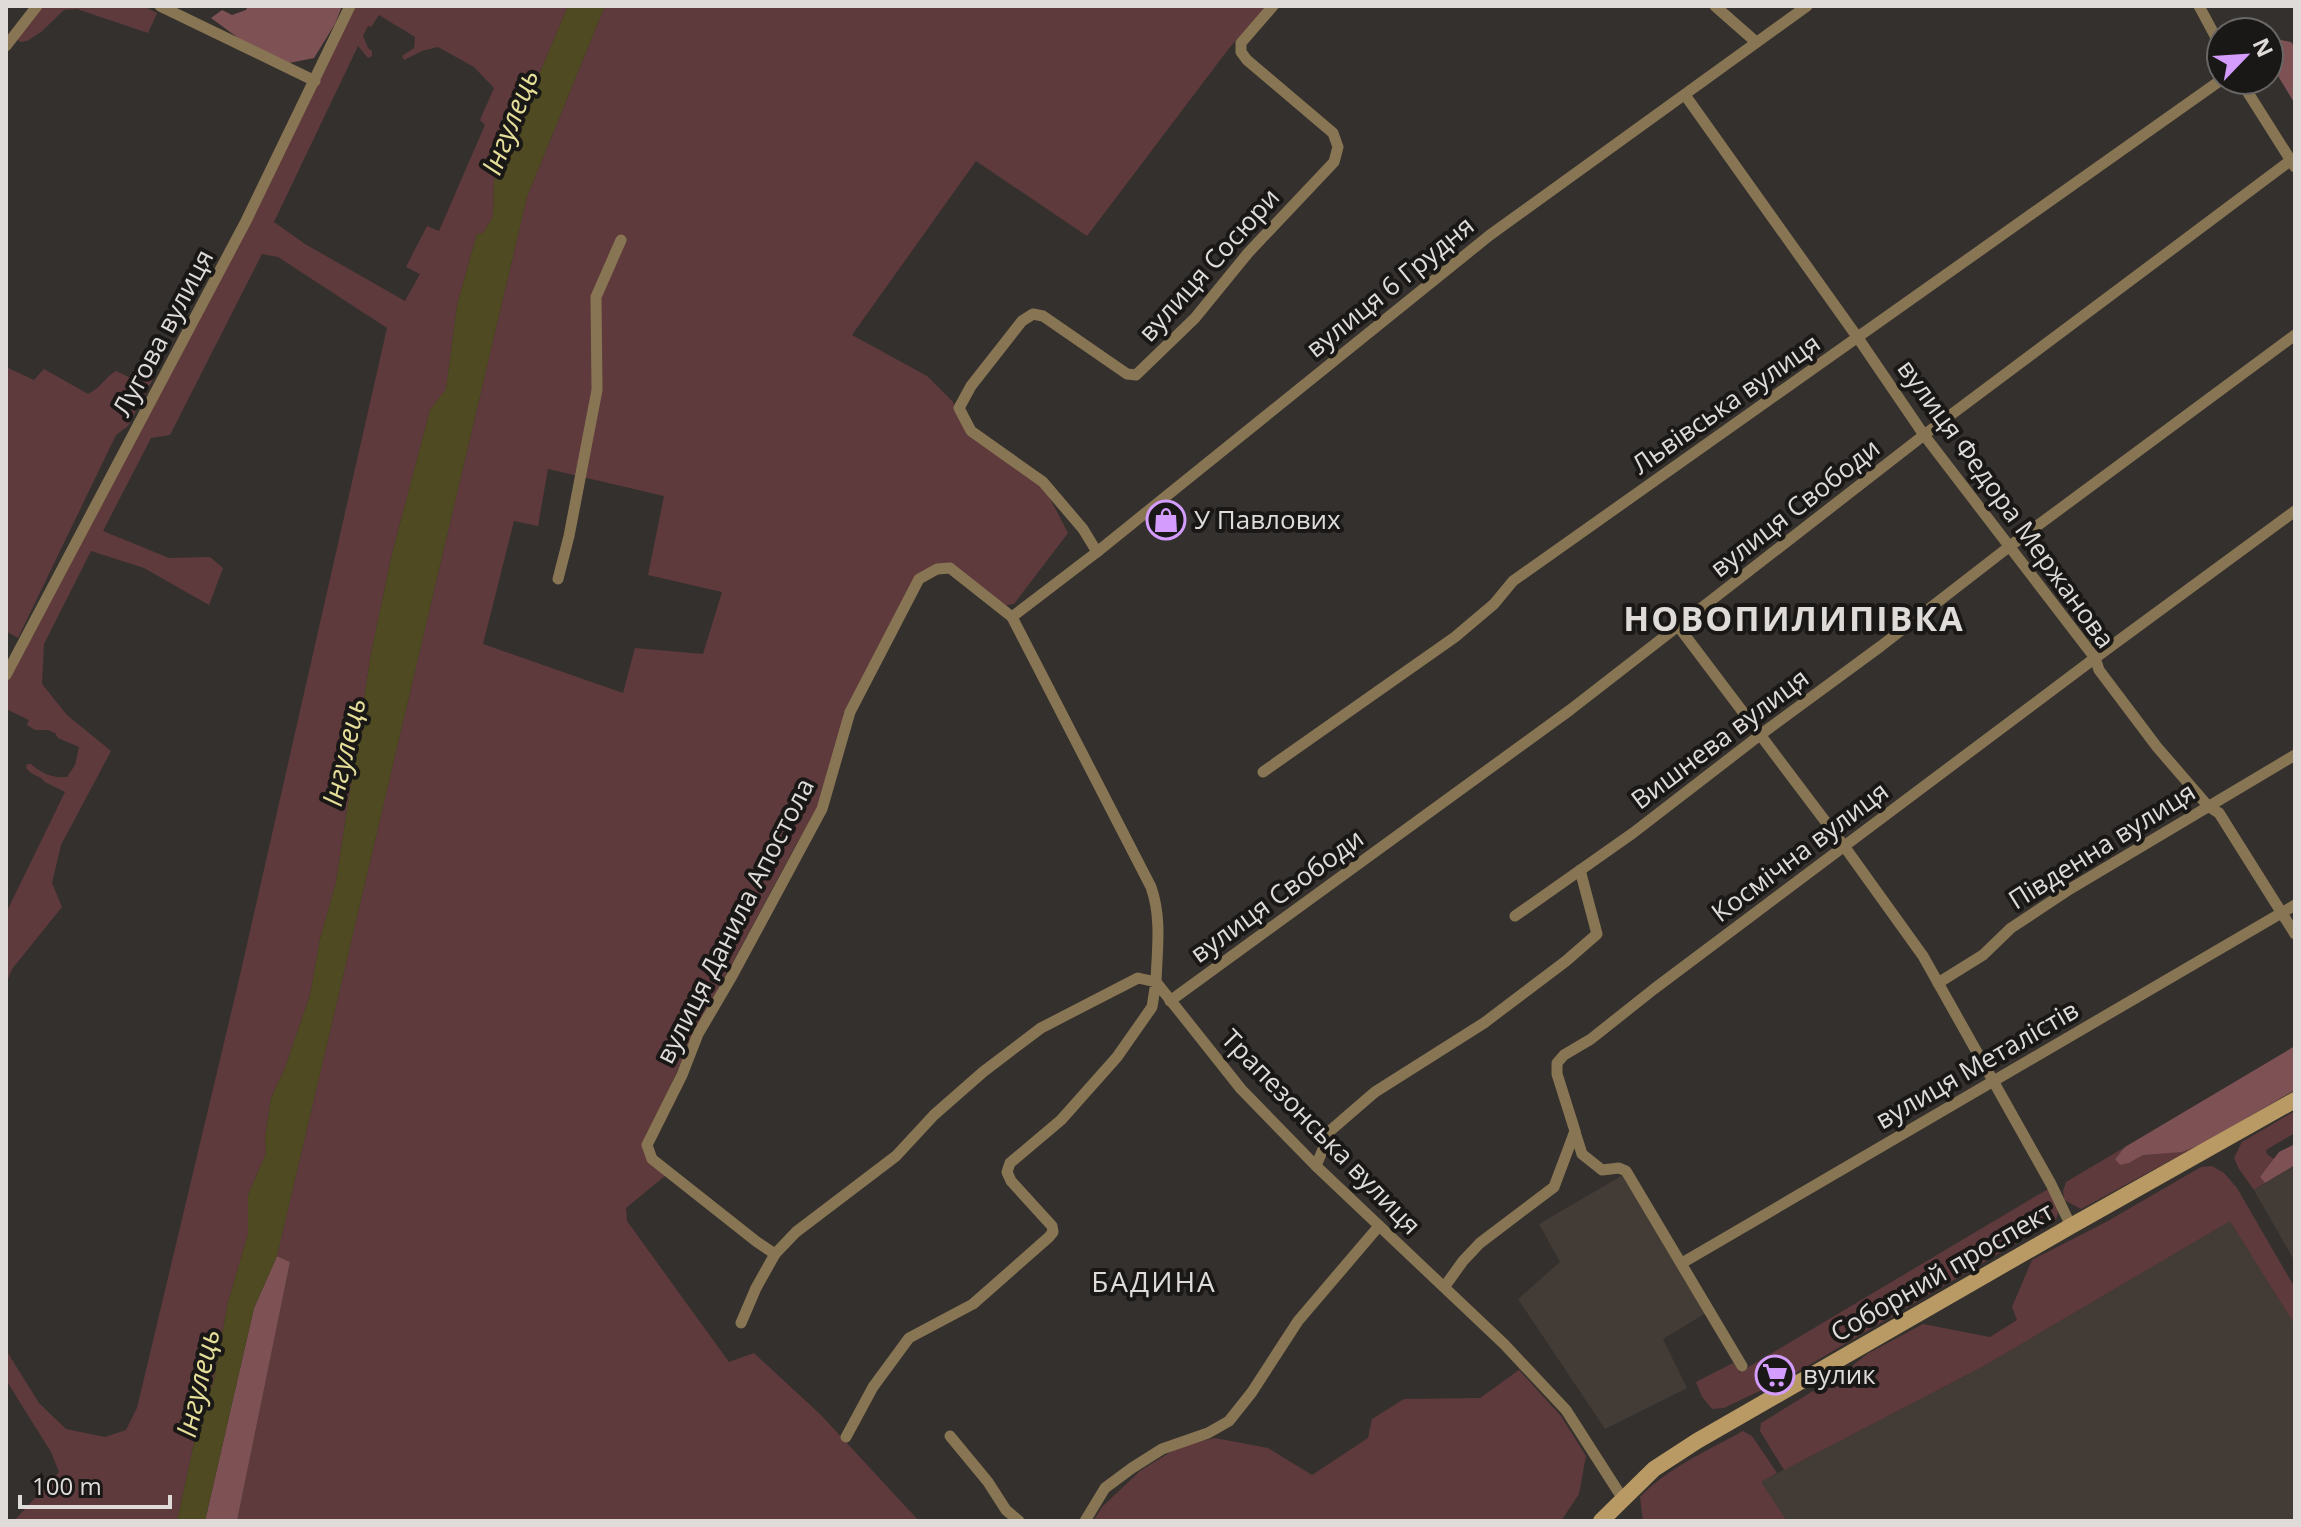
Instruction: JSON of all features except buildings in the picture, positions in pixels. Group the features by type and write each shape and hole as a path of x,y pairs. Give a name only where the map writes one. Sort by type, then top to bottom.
{"main road":[{"name":"Соборний проспект","path":"1601,1521 1654,1469 1697,1441 2295,1100"}],"street":[{"path":"6,46 37,6"},
{"path":"160,6 315,81"},
{"name":"Лугова вулиця","path":"6,675 246,221 350,6"},
{"name":"вулиця Сосюри","path":"1097,552 1083,529 1043,482 971,431 959,408 971,386 1022,321 1033,314 1043,316 1127,374 1136,375 1195,318 1248,253 1334,162 1338,147 1333,133 1241,52 1241,43 1273,6"},
{"path":"1715,6 1756,42"},
{"name":"вулиця 6 Грудня","path":"1012,617 1490,235 1807,6"},
{"name":"Львівська вулиця","path":"1263,772 1455,637 1494,604 1513,581 2205,91"},
{"name":"вулиця Федора Мержанова","path":"1685,95 1924,435 2095,658 2099,670 2157,747 2208,806 2219,813 2295,934"},
{"path":"2250,96 2293,164"},
{"name":"вулиця Свободи","path":"1170,1001 1570,710 1924,435 2293,164"},
{"path":"558,579 597,390 596,297 621,240"},
{"name":"Вишнева вулиця","path":"1515,916 1633,833 2010,546 2295,335"},
{"name":"Космічна вулиця","path":"1682,1263 1626,1171 1619,1168 1602,1170 1582,1154 1557,1074 1557,1063 2295,511"},
{"name":"вулиця Данила Апостола","path":"775,1254 652,1159 647,1145 682,1075 698,1034 822,809 850,712 919,579 937,569 950,568 1012,617"},
{"path":"846,1437 873,1387 909,1338 973,1304 1053,1232 1052,1226 1011,1181 1007,1172 1010,1163 1061,1120 1117,1057 1152,1007 1158,919 1151,887 1012,617"},
{"path":"1678,626 1923,956 2051,1184 2071,1226"},
{"name":"Південна вулиця","path":"1938,983 1983,955 2011,928 2070,889 2295,755"},
{"path":"1316,1166 1331,1130 1365,1100 1484,1023 1597,934 1580,870"},
{"name":"вулиця Металістів","path":"1682,1263 2295,905"},
{"path":"741,1323 775,1254 796,1232 896,1156 934,1115 973,1081 1041,1028 1138,978 1156,982"},
{"name":"Трапезонська вулиця","path":"1156,982 1241,1089 1316,1166 1504,1344 1566,1410 1623,1499"},
{"path":"1445,1286 1480,1243 1554,1187 1575,1131"},
{"path":"1085,1521 1105,1488 1132,1468 1162,1449 1208,1433 1229,1421 1252,1392 1298,1321 1379,1226"},
{"path":"1682,1263 1742,1366"},
{"path":"950,1436 988,1482 1006,1510 1019,1521"}],"shaded area":[{"path":"39,6 143,6 157,13 148,33 77,9 64,10 41,32 20,42 16,38"},
{"path":"248,6 342,6 314,58 289,63 241,40 211,18 222,10 232,15 246,10"},
{"path":"353,6 568,6 494,181 493,217 483,233 477,234 457,305 446,390 430,410 392,554 371,653 336,882 320,939 310,995 285,1068 271,1098 266,1153 248,1195 248,1234 228,1302 214,1379 194,1443 177,1521 14,1521 59,1472 51,1452 6,1380 6,1350 39,1403 66,1429 105,1437 126,1430 137,1408 238,984 387,328 278,257 262,254 170,435 151,438 103,531 169,558 210,557 223,568 209,605 144,568 91,551 44,644 42,684 67,715 111,751 61,845 52,883 62,907 12,969 6,984 6,913 65,792 31,773 26,768 27,764 48,775 67,777 75,765 79,747 48,730 35,730 27,725 29,720 6,709 6,682 57,589","holes":["379,15 415,37 414,48 402,56 404,60 438,47 474,67 494,88 480,120 485,125 439,231 427,226 406,267 420,274 405,301 305,244 274,222 358,46 368,58 372,56 363,36 368,26 371,27"]},
{"path":"568,6 605,6 527,197 277,1256 254,1308 205,1521 177,1521 194,1443 214,1379 228,1302 248,1234 248,1195 266,1153 271,1098 285,1068 310,995 320,939 336,882 371,653 392,554 430,410 446,389 457,305 477,234 483,233 493,217 494,181"},
{"path":"605,6 1268,6 1230,47 1087,236 976,161 852,335 927,376 953,402 967,435 1045,489 1068,533 1014,604 1003,606 953,566 918,577 846,708 819,808 691,1040 644,1145 666,1175 626,1208 627,1221 729,1362 754,1353 821,1415 919,1521 237,1521 290,1262 277,1256 527,197","holes":["548,469 664,496 648,575 722,592 703,654 635,648 623,693 483,644 514,521 538,526"]},
{"path":"2285,41 2291,42 2295,48 2295,104 2285,87"},
{"path":"6,367 34,380 44,369 88,394 116,371 135,380 140,378 142,371 154,377 128,426 116,435 18,638 6,631"},
{"path":"2295,1046 2295,1090 2202,1144 2182,1152 2143,1155 2120,1165 2115,1159 2125,1147"},
{"path":"2295,1111 2295,1133 2266,1150 2275,1160 2260,1177 2265,1183 2254,1190 2234,1158 2242,1142"},
{"path":"2201,1144 2081,1209 2064,1200 2066,1182 2125,1147 2115,1159 2129,1163 2143,1155"},
{"path":"2295,1144 2295,1165 2265,1183 2260,1177 2279,1152"},
{"path":"2295,1165 2295,1262 2254,1190"},
{"path":"2212,1166 2224,1173 2237,1188 2295,1288 2295,1325 2230,1221 1982,1367 1784,1470 1760,1431 1761,1423 1846,1371 1867,1354 1923,1324 1990,1337 2017,1320 2012,1307 2032,1260 2201,1167"},
{"path":"1623,1175 1706,1313 1663,1339 1687,1388 1605,1429 1518,1299 1560,1262 1539,1224"},
{"path":"2048,1189 2059,1210 2056,1220 1787,1378 1724,1408 1712,1409 1702,1397 1696,1382 1733,1363 1740,1372"},
{"path":"2231,1220 2295,1325 2295,1521 1787,1521 1760,1482 1982,1367"},
{"path":"277,1256 290,1262 237,1521 205,1521 254,1308"},
{"path":"1519,1370 1561,1416 1586,1456 1579,1494 1561,1521 1093,1521 1102,1507 1140,1471 1180,1446 1215,1438 1268,1448 1312,1475 1368,1438 1372,1419 1404,1399 1480,1398"},
{"path":"1743,1431 1752,1436 1777,1473 1761,1482 1787,1521 1643,1521 1640,1497 1651,1486 1689,1460"}],"place":[{"name":"У Павлових","path":"1166,520"},
{"name":"вулик","path":"1775,1375"}],"district":[{"name":"НОВОПИЛИПІВКА","path":"1794,619"},
{"name":"БАДИНА","path":"1154,1282"}],"water label":[{"name":"Інгулець","path":"510,122"},
{"name":"Інгулець","path":"344,752"},
{"name":"Інгулець","path":"198,1383"}]}
